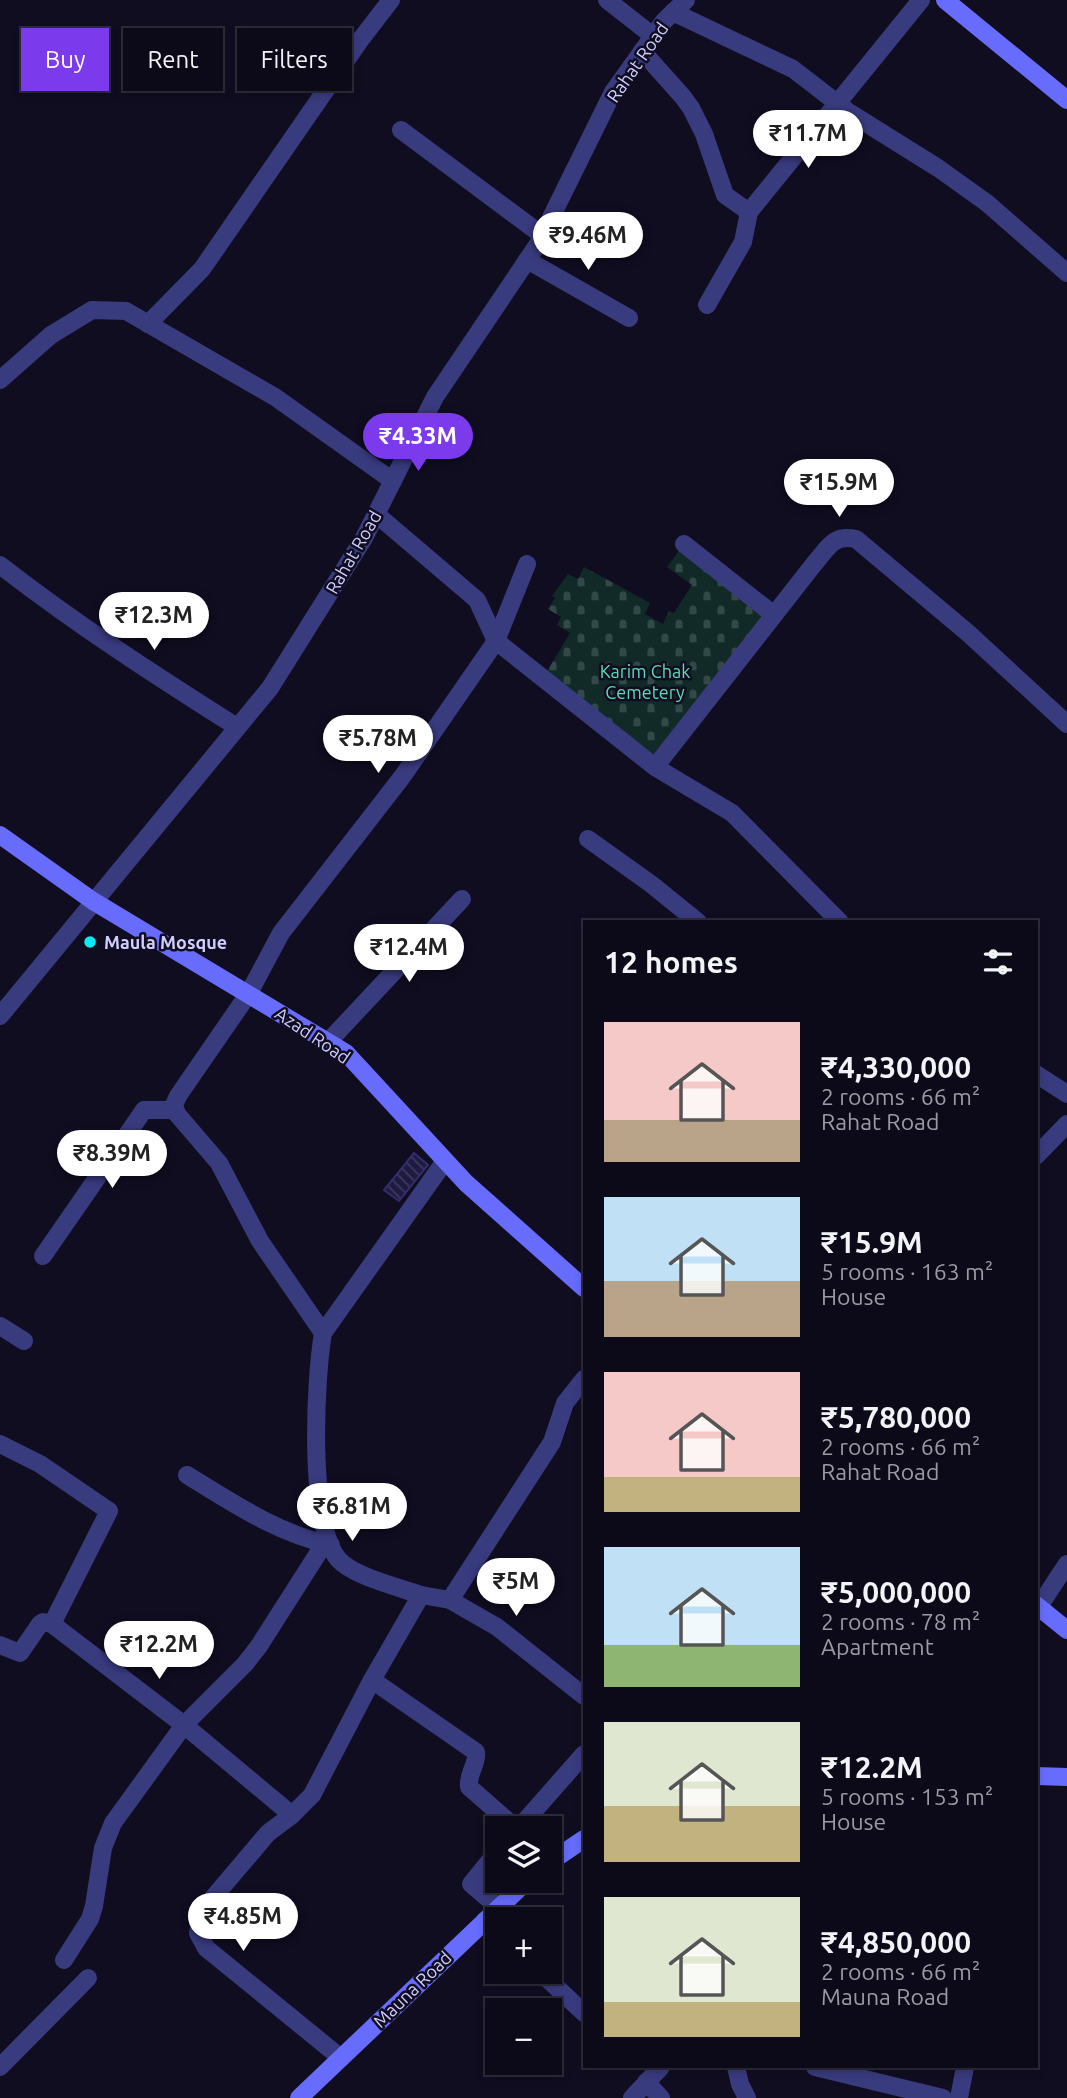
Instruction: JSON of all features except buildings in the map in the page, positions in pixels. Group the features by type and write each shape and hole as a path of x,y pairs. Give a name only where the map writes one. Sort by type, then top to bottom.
{"street":[{"path":"148,324 202,269 361,39 391,0"},
{"path":"607,0 648,43 691,108 704,134 725,195 749,212"},
{"path":"708,305 743,242 749,212 921,0"},
{"path":"945,0 1067,100"},
{"path":"680,6 793,69 885,136 938,168 987,203 1067,273"},
{"name":"Rahat Road","path":"0,1016 271,688 364,538 435,397 542,235 613,92 648,43 680,6"},
{"path":"401,130 542,235"},
{"path":"527,260 629,318"},
{"path":"0,380 51,335 92,310 126,311 275,397 393,481"},
{"path":"376,514 477,600 496,641 655,767 732,813 838,920"},
{"path":"655,767 834,540 845,537 856,540 968,633 1067,724"},
{"path":"684,544 774,615"},
{"path":"174,1110 178,1096 249,993 281,933 401,777 496,641 527,564"},
{"path":"0,565 136,663 237,727"},
{"name":"Azad Road","path":"0,835 93,901 346,1053 466,1183 583,1287"},
{"path":"588,839 696,920"},
{"path":"328,1042 462,899"},
{"path":"1038,1075 1067,1094"},
{"path":"43,1256 144,1110 174,1110 219,1163 260,1241 323,1333"},
{"path":"1038,1153 1067,1124"},
{"path":"445,1161 323,1333 314,1425 328,1545 338,1559 350,1568 421,1595 450,1600 497,1627 583,1695"},
{"path":"0,1326 24,1341"},
{"path":"450,1600 552,1442 565,1403 583,1380"},
{"path":"0,1444 40,1464 109,1511 52,1624"},
{"path":"187,1475 277,1528 297,1537 328,1545"},
{"path":"65,1960 85,1928 94,1906 103,1848 123,1808 184,1725 245,1664 328,1545"},
{"path":"1038,1607 1067,1564"},
{"path":"341,2058 206,1948 198,1933 203,1913 212,1899 268,1833 304,1805 321,1780 372,1680 421,1595"},
{"path":"1038,1609 1067,1630"},
{"path":"0,1644 20,1653 40,1624 52,1624 184,1725 292,1815"},
{"path":"372,1680 476,1752 468,1780 469,1787 502,1816"},
{"path":"529,1816 583,1755"},
{"path":"1038,1776 1067,1777"},
{"path":"562,1854 583,1840"},
{"path":"485,1867 471,1884 498,1907"},
{"name":"Mauna Road","path":"500,1907 515,1893"},
{"name":"Mauna Road","path":"299,2098 485,1931"},
{"path":"0,2067 88,1978"},
{"path":"553,1984 583,2013"},
{"path":"736,2068 747,2098"},
{"path":"819,2068 943,2098"},
{"path":"959,2098 965,2068"},
{"path":"632,2098 650,2073"},
{"path":"650,2073 661,2098"}],"green space":[{"name":"Karim Chak Cemetery","path":"684,544 774,615 655,767 543,678 570,633 557,625 561,617 548,609 555,598 552,596 568,574 578,579 584,567 650,603 645,614 663,624 669,611 674,613 692,585 667,567"}],"place":[{"name":"Maula Mosque","path":"90,942"}]}
